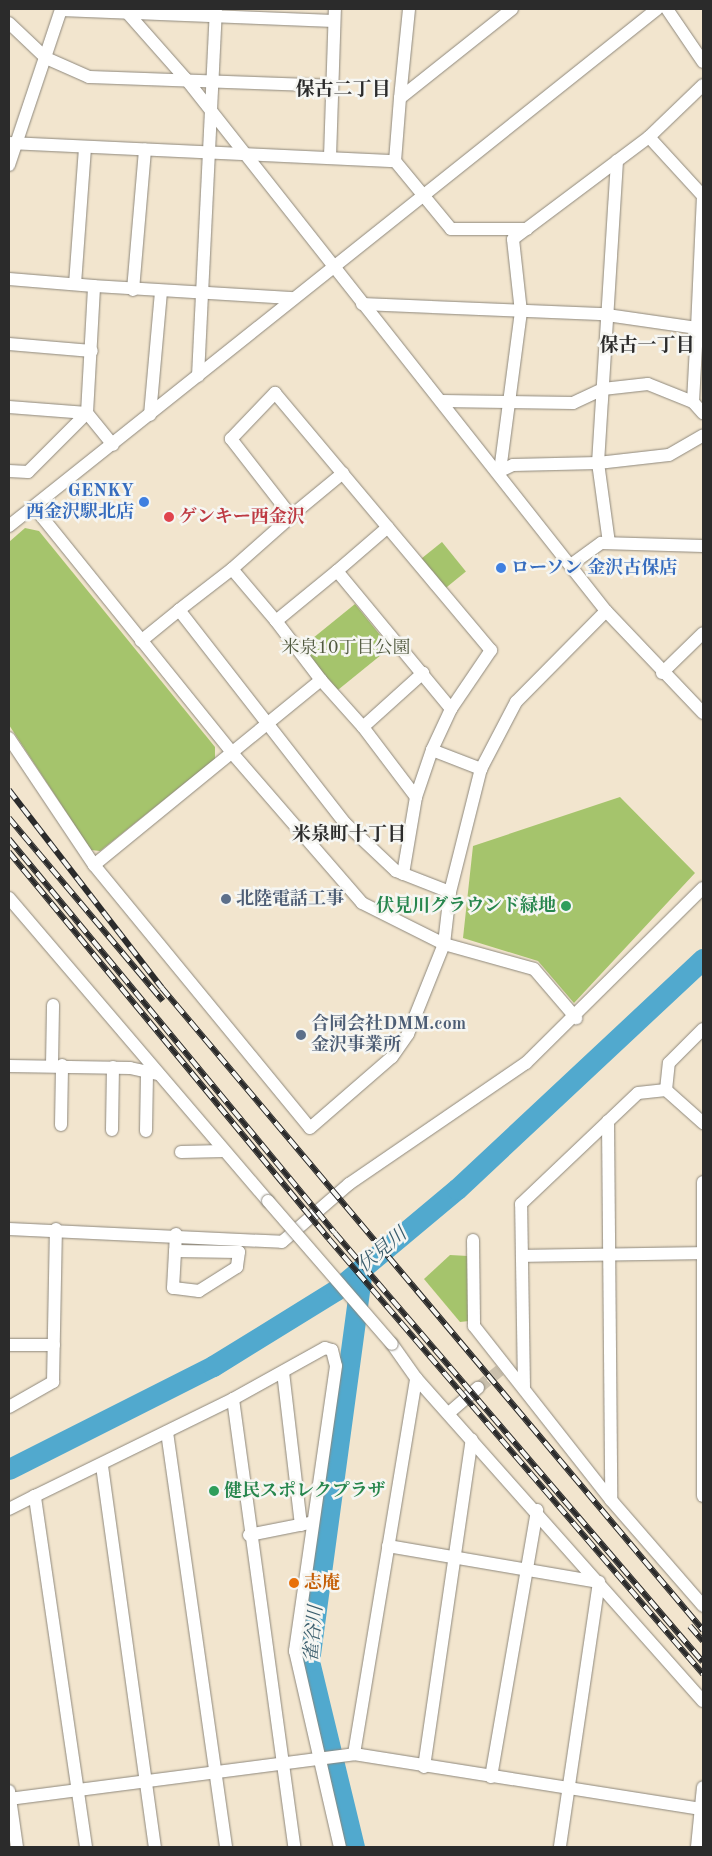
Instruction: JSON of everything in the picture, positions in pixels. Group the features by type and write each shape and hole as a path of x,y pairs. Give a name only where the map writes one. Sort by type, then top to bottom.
{"street":[{"path":"409,9 394,161 451,229 527,229"},
{"path":"400,98 512,9"},
{"path":"9,526 113,445 332,266 657,9"},
{"path":"667,9 703,62"},
{"path":"9,165 13,143 46,58 61,10 335,15 330,157"},
{"path":"125,11 186,79 213,118 244,154 362,304 500,471 606,611 662,673 703,713"},
{"path":"198,376 213,118 212,82 216,12"},
{"path":"9,23 46,58 89,76 331,86"},
{"path":"500,471 522,312 513,239 649,137 703,85"},
{"path":"649,137 703,196 699,322 693,402"},
{"path":"13,143 394,161"},
{"path":"75,284 85,147"},
{"path":"133,290 144,150"},
{"path":"609,543 598,463 610,316 617,161"},
{"path":"9,279 133,290 294,298"},
{"path":"9,470 28,472 87,413 92,351 94,286"},
{"path":"150,415 162,291"},
{"path":"362,304 699,322"},
{"path":"9,344 92,351"},
{"path":"442,401 573,403 603,389 648,384 693,402 703,413"},
{"path":"294,514 231,439 275,393 491,650 451,709 432,750 416,797 403,874"},
{"path":"9,408 87,413 113,445"},
{"path":"500,471 513,465 598,463 669,455 703,435"},
{"path":"141,641 232,569 342,473"},
{"path":"34,508 233,754 362,903 444,944 534,969 576,1018"},
{"path":"276,621 388,527"},
{"path":"572,564 601,543 703,546"},
{"path":"232,569 276,621 321,680 363,727 416,797"},
{"path":"337,571 451,709"},
{"path":"179,610 346,823 403,874 450,892"},
{"path":"9,738 94,865 310,1128 403,1042 428,992 444,944 450,892 481,769 516,702 606,611"},
{"path":"662,673 703,633"},
{"path":"363,727 423,673"},
{"path":"94,865 233,754 321,680"},
{"path":"432,750 481,769"},
{"path":"9,1229 176,1234 282,1242 349,1184 526,1063 576,1018 703,888"},
{"path":"9,898 152,1073 268,1201 392,1344 416,1378 450,1412 472,1440 537,1510 703,1701"},
{"path":"53,1005 61,1125"},
{"path":"666,1090 669,1063 703,1029"},
{"path":"9,1066 113,1067 152,1073"},
{"path":"112,1130 113,1067"},
{"path":"146,1131 152,1073"},
{"path":"524,1388 521,1204 638,1093 666,1090 703,1123"},
{"path":"608,1121 612,1500"},
{"path":"181,1152 224,1151"},
{"path":"703,1182 703,1496"},
{"path":"9,1407 53,1382 56,1229"},
{"path":"176,1234 173,1288 200,1291 237,1267 239,1252 176,1251"},
{"path":"473,1240 474,1326 503,1367 524,1388 612,1500 703,1606"},
{"path":"522,1256 702,1253"},
{"path":"9,1344 54,1345"},
{"path":"9,1509 102,1466 233,1399 325,1348 332,1350 336,1366 296,1651 322,1758 340,1847"},
{"path":"283,1372 301,1525"},
{"path":"349,1755 388,1546 416,1378"},
{"path":"450,1412 478,1388"},
{"path":"233,1399 249,1534 294,1847"},
{"path":"167,1432 226,1847"},
{"path":"424,1767 472,1440"},
{"path":"102,1466 155,1847"},
{"path":"35,1496 86,1847"},
{"path":"491,1777 537,1510"},
{"path":"249,1534 314,1523"},
{"path":"388,1546 527,1568 599,1582"},
{"path":"560,1847 566,1788 599,1582"},
{"path":"17,1847 9,1796 78,1791 349,1755 701,1809"},
{"path":"697,1847 703,1787"}],"green space":[{"path":"25,528 39,531 215,747 215,759 100,851 91,850 9,725 9,542"},
{"path":"442,542 466,572 444,589 420,560"},
{"name":"米泉10丁目公園","path":"355,604 390,648 337,691 301,647"},
{"name":"伏見川グラウンド緑地","path":"620,797 695,873 574,1003 538,961 463,938 473,846"},
{"path":"450,1255 468,1256 469,1321 460,1322 424,1279"}],"waterway":[{"name":"伏見川","path":"9,1469 213,1366 336,1290 457,1189 703,959"},
{"name":"雀谷川","path":"354,1847 309,1661 362,1269"}],"tunnel":[{"path":"478,1388 500,1370"}],"railway":[{"path":"9,790 162,988 703,1630"},
{"path":"9,818 163,1001"},
{"path":"9,839 335,1233 703,1662"},
{"path":"9,852 329,1239 703,1674"},
{"path":"690,1626 703,1641"}],"place":[{"name":"GENKY 西金沢駅北店","path":"144,502"},
{"name":"ゲンキー西金沢","path":"169,517"},
{"name":"ローソン 金沢古保店","path":"501,568"},
{"name":"北陸電話工事","path":"226,899"},
{"name":"伏見川グラウンド緑地","path":"566,906"},
{"name":"合同会社DMM.com 金沢事業所","path":"301,1035"},
{"name":"健民スポレクプラザ","path":"214,1491"},
{"name":"志庵","path":"294,1583"}],"district":[{"name":"保古二丁目","path":"343,91"},
{"name":"保古一丁目","path":"647,347"},
{"name":"米泉町十丁目","path":"349,836"}]}
